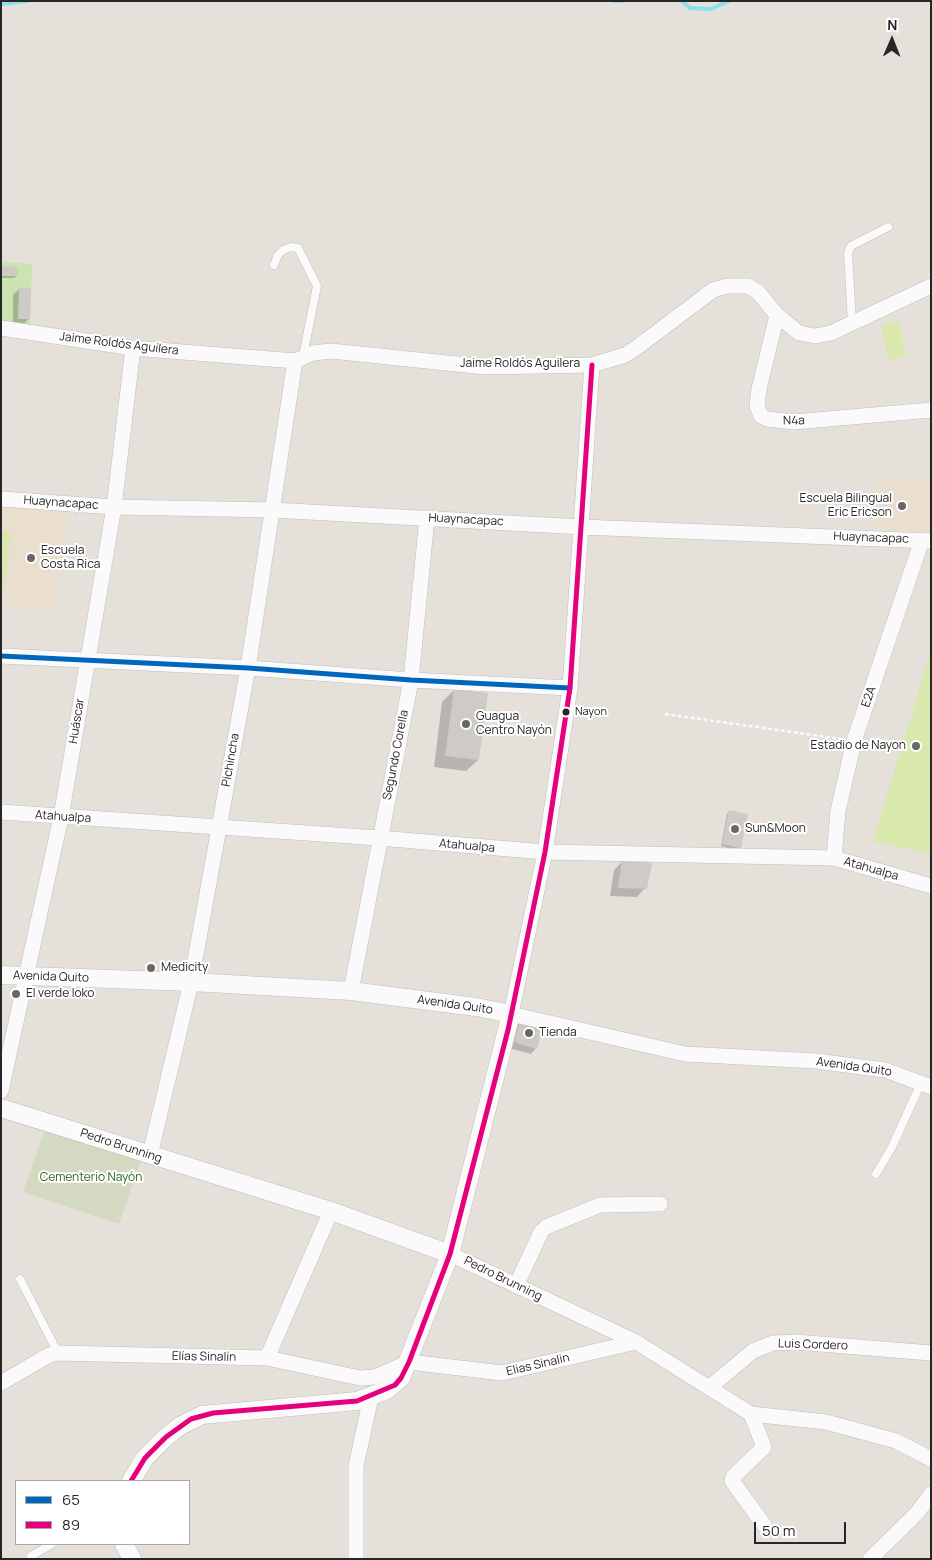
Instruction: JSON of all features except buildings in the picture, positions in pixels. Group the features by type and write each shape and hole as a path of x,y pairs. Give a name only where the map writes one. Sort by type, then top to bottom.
{"street":[{"name":"Jaime Roldós Aguilera","path":"1,328 134,348 299,360 313,353 331,351 485,367 592,365 625,355 713,290 727,286 748,286 758,292 777,315 799,333 815,336 831,333 931,286"},
{"name":"N4a","path":"777,315 759,389 757,406 761,416 767,419 794,422 931,410"},
{"name":"Huáscar","path":"1,1091 61,817 114,507 134,348"},
{"name":"Pichincha","path":"150,1155 191,982 248,668 299,360"},
{"path":"132,1480 145,1458 166,1437 180,1426 202,1415 249,1409 338,1404 371,1397 395,1385 402,1378 409,1362 450,1254 511,1014 545,852 570,688 592,365"},
{"name":"Huaynacapac","path":"1,499 114,507 273,510 582,527 926,540"},
{"name":"Segundo Corella","path":"351,991 411,680 427,518"},
{"name":"E2A","path":"834,858 838,811 854,740 926,540"},
{"path":"1,656 248,668 411,680 570,688"},
{"name":"Atahualpa","path":"1,812 379,838 545,852 834,858 931,886"},
{"name":"Avenida Quito","path":"1,975 191,982 351,991 476,1007 685,1054 836,1064 885,1070 926,1085"},
{"name":"Pedro Brunning","path":"1,1108 331,1211 450,1254 636,1342 751,1414 826,1422 896,1441 931,1459"},
{"path":"516,1286 541,1232 546,1227 600,1205 660,1204"},
{"path":"267,1358 331,1211"},
{"name":"Elias Sinalin","path":"409,1362 496,1374 636,1342"},
{"name":"Luis Cordero","path":"710,1387 753,1351 773,1343 796,1342 931,1353"},
{"name":"Elías Sinalín","path":"1,1383 49,1355 58,1352 267,1358 360,1378 375,1377 409,1362"},
{"path":"356,1559 356,1466 371,1397"},
{"path":"751,1414 764,1447 733,1477 732,1481 764,1525"},
{"path":"870,1559 917,1513 931,1494"},
{"path":"125,1545 132,1559"}],"lane":[{"path":"852,323 848,253 851,246 888,227"},
{"path":"274,265 278,255 283,250 291,246 298,248 317,286 299,360"},
{"path":"876,1174 926,1085"},
{"path":"20,1280 58,1352"},
{"path":"31,1556 50,1545"}],"path":[{"path":"665,714 854,740"}],"shaded area":[{"name":"Escuela Bilingual Eric Ericson","path":"878,478 931,483 931,532 870,528"},
{"name":"Escuela Costa Rica","path":"1,505 68,510 55,611 1,607"}],"green space":[{"path":"1,262 32,264 30,325 1,322"},
{"path":"899,321 906,357 888,360 881,325"},
{"path":"1,532 11,533 4,587 1,587"},
{"name":"Estadio de Nayon","path":"931,650 931,854 873,841"},
{"name":"Cementerio Nayón","path":"46,1126 142,1158 119,1224 23,1192"}],"waterway":[{"path":"1,4 28,1"},
{"path":"614,1 622,1"},
{"path":"682,1 690,8 711,9 729,1"}],"transit line":[{"name":"89","path":"132,1480 145,1458 166,1437 191,1419 213,1413 357,1401 395,1385 409,1362 450,1254 508,1030 545,852 570,688 592,365"},
{"name":"65","path":"1,656 248,668 411,680 570,688"}],"place":[{"name":"Escuela Bilingual Eric Ericson","path":"902,506"},
{"name":"Escuela Costa Rica","path":"31,558"},
{"name":"Nayon","path":"566,712"},
{"name":"Guagua Centro Nayón","path":"466,724"},
{"name":"Estadio de Nayon","path":"916,746"},
{"name":"Sun&Moon","path":"735,829"},
{"name":"Medicity","path":"151,968"},
{"name":"El verde loko","path":"16,994"},
{"name":"Tienda","path":"529,1033"}]}
